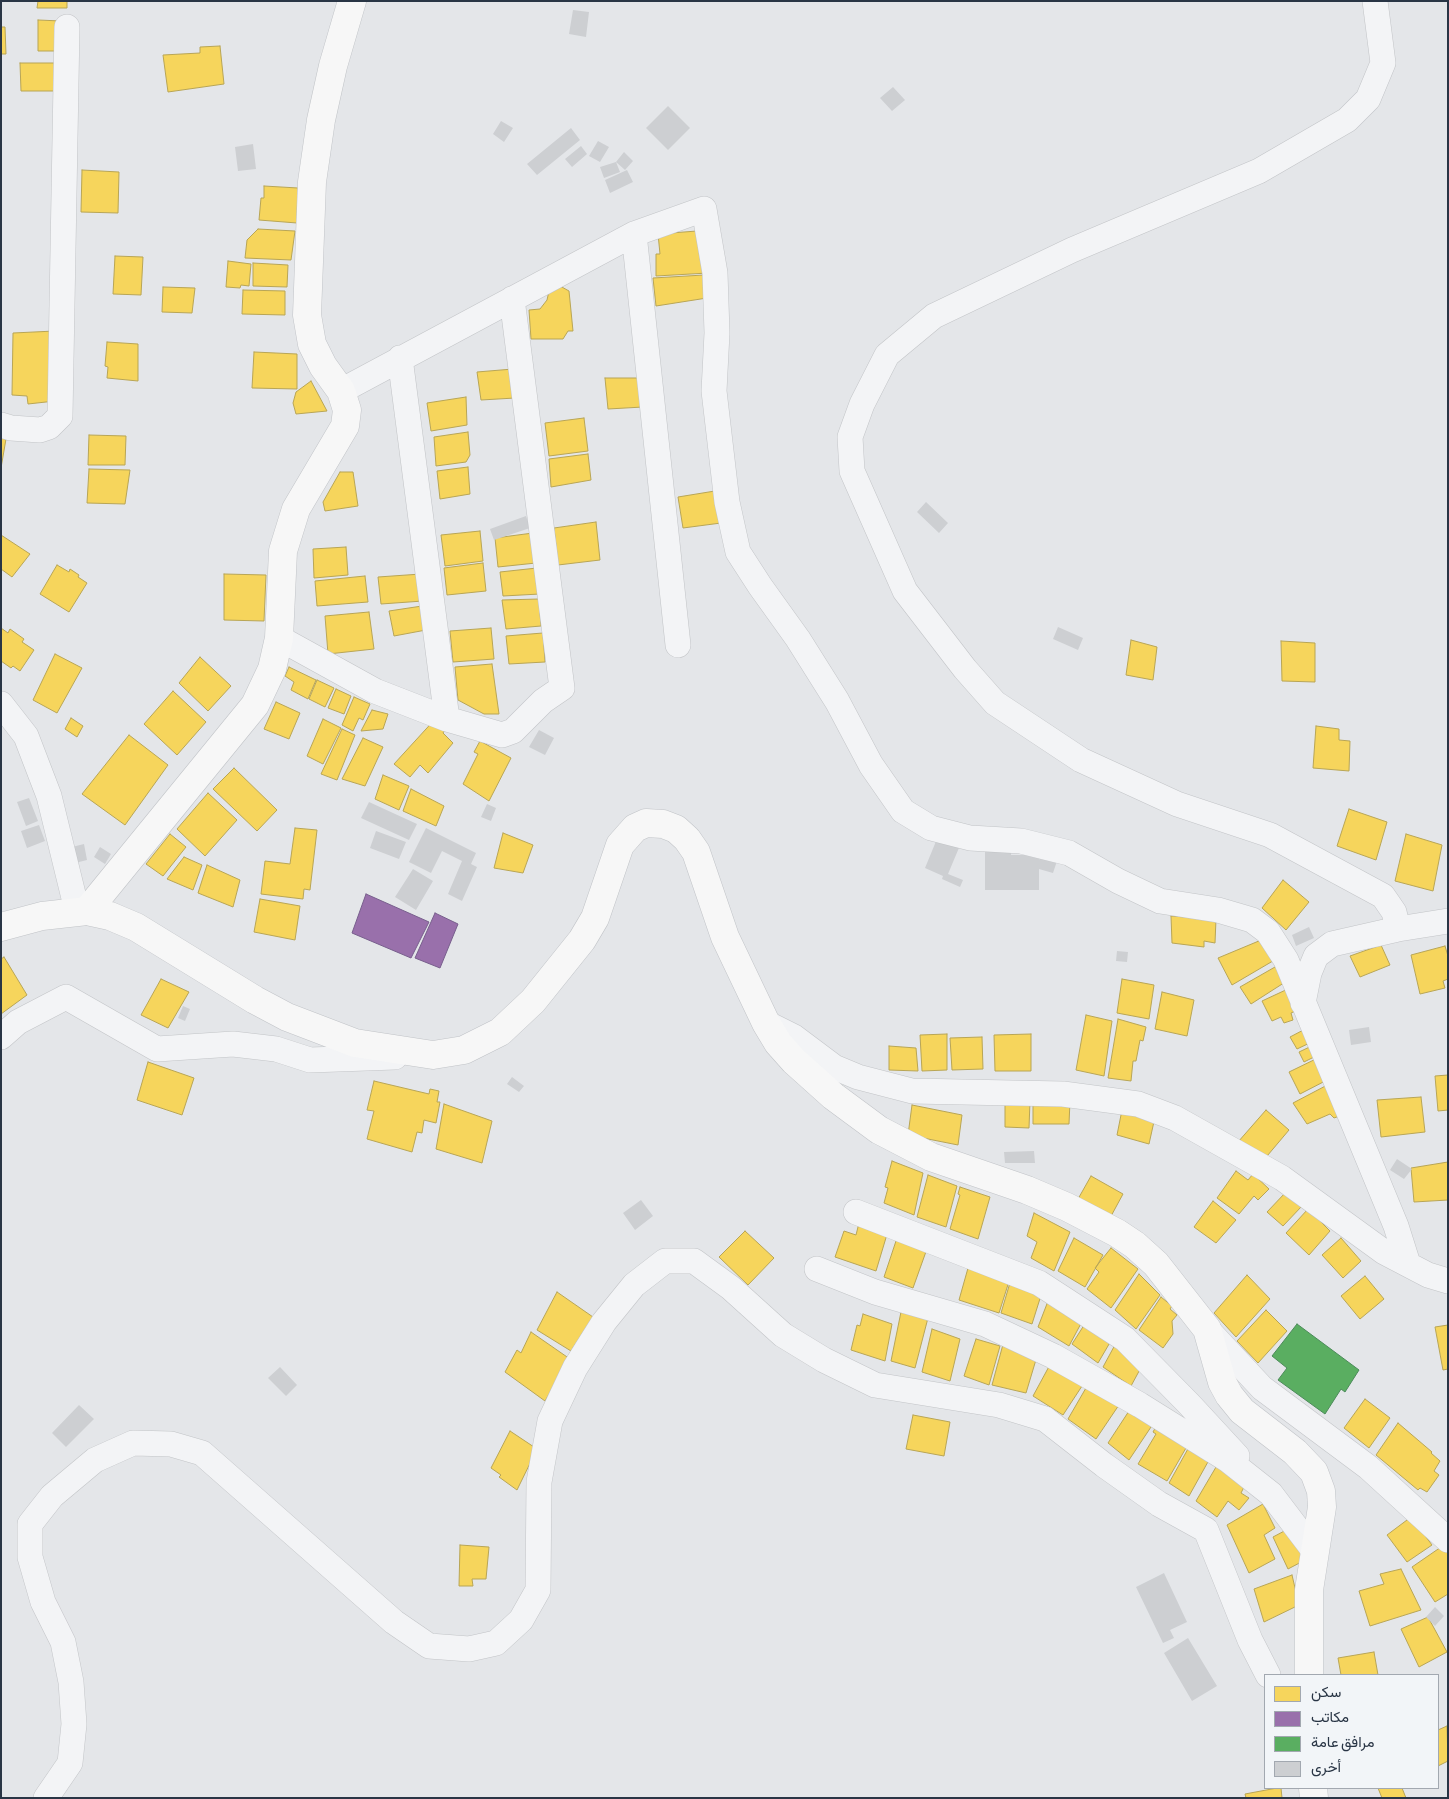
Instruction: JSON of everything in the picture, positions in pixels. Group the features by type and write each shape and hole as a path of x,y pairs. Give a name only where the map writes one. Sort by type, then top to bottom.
{"main road":[{"path":"87,912 255,705 272,669 279,638 283,551 296,509 346,426 347,410 341,391 323,366 312,344 307,315 312,182 321,120 333,66 352,1"},
{"path":"1,927 42,916 87,912 110,916 136,927 255,1000 287,1017 355,1043 433,1055 464,1050 500,1032 533,1001 582,940 595,918 620,845 635,828 646,823 662,824 676,828 696,852 725,936 766,1023 778,1043 794,1062 832,1096 879,1130 930,1157 1026,1190 1067,1207 1117,1233 1136,1246 1156,1264 1207,1329 1222,1382 1229,1395 1242,1411 1295,1452 1314,1472 1321,1491 1322,1507 1308,1590 1309,1674"}],"street":[{"path":"1375,1 1383,63 1368,99 1347,120 1259,171 1072,250 934,316 887,356 862,404 850,437 852,472 905,591 965,669 995,703 1081,760 1177,804 1270,835 1384,896 1394,912 1398,929"},
{"path":"1,425 11,428 40,430 49,427 60,416 67,28"},
{"path":"341,391 634,234 704,209 715,274 717,333 714,391 727,502 738,552 798,639 837,701 871,765 903,811 931,828 970,838 1020,841 1069,853 1118,881 1160,901 1218,910 1252,920 1268,932 1286,960 1396,1226 1408,1264"},
{"path":"634,234 678,645"},
{"path":"279,638 375,691 447,719 502,735 513,731 543,701 562,688 512,299"},
{"path":"400,358 447,719"},
{"path":"1,704 26,736 49,796 74,898 87,912"},
{"path":"1304,1003 1309,973 1316,956 1332,944 1398,929 1448,921"},
{"path":"1,1037 18,1022 66,997 157,1049 233,1044 276,1049 310,1060 433,1055"},
{"path":"766,1023 794,1037 834,1067 858,1078 912,1091 1063,1094 1138,1104 1175,1118 1282,1178 1384,1252 1428,1275 1448,1281"},
{"path":"856,1212 1039,1283 1126,1340 1231,1449 1258,1484"},
{"path":"46,1798 70,1763 74,1724 71,1682 63,1642 43,1602 30,1557 30,1524 52,1496 95,1460 133,1443 171,1444 202,1453 394,1622 429,1646 470,1649 496,1643 520,1620 538,1590 540,1482 550,1420 575,1368 604,1322 634,1286 665,1261 694,1261 731,1288 783,1335 824,1360 875,1386 998,1405 1045,1419 1104,1465 1160,1504 1206,1530 1250,1640 1267,1674"},
{"path":"817,1269 875,1292 985,1324 1053,1356 1140,1405 1228,1460 1271,1494 1315,1552"},
{"path":"1207,1329 1262,1388 1368,1467 1448,1540"}],"building: سكن":[{"path":"38,1 67,1 67,8 37,8"},
{"path":"38,20 61,21 61,51 38,51"},
{"path":"1,27 5,27 6,54 1,54"},
{"path":"220,46 224,84 168,92 163,55 200,53 200,47"},
{"path":"20,63 60,63 60,91 21,91"},
{"path":"82,170 119,172 118,213 81,212"},
{"path":"264,186 298,188 297,223 259,220 261,198 264,198"},
{"path":"258,229 295,231 291,260 245,258 247,240"},
{"path":"697,231 708,273 656,276 656,254 660,254 658,234"},
{"path":"115,256 143,257 141,295 113,294"},
{"path":"228,261 251,264 249,286 241,285 240,288 226,287"},
{"path":"253,263 288,265 287,287 253,286"},
{"path":"704,275 707,298 656,306 653,278"},
{"path":"560,286 569,291 573,331 568,331 563,339 531,339 529,310 540,309 547,300 549,291"},
{"path":"163,287 195,288 192,313 162,312"},
{"path":"243,290 285,291 285,315 242,314"},
{"path":"55,331 55,401 28,404 27,396 12,395 13,333"},
{"path":"107,342 138,344 138,381 107,378 108,367 105,366"},
{"path":"254,352 297,354 297,389 252,388"},
{"path":"513,369 515,398 481,400 477,372"},
{"path":"605,378 641,378 643,407 608,409"},
{"path":"311,381 327,411 296,414 293,403 296,392"},
{"path":"466,397 467,425 431,431 427,403"},
{"path":"584,418 588,451 549,456 545,423"},
{"path":"468,432 470,455 466,462 436,466 434,437"},
{"path":"89,435 126,436 125,465 88,465"},
{"path":"1,438 6,439 1,468"},
{"path":"588,454 591,480 551,487 549,459"},
{"path":"468,467 470,494 440,499 437,471"},
{"path":"89,469 130,470 125,504 87,503"},
{"path":"340,472 353,472 358,506 325,511 323,502"},
{"path":"715,491 721,523 683,528 678,497"},
{"path":"596,522 600,560 558,565 554,528"},
{"path":"480,531 483,561 445,566 441,535"},
{"path":"533,533 536,563 498,567 495,538"},
{"path":"1,535 30,554 12,577 1,569"},
{"path":"346,547 348,575 314,578 313,549"},
{"path":"483,563 486,591 447,595 444,568"},
{"path":"57,565 69,572 70,569 87,583 69,612 40,594"},
{"path":"537,568 540,594 503,596 500,572"},
{"path":"224,574 266,575 264,621 224,620"},
{"path":"421,574 423,601 381,604 378,577"},
{"path":"365,576 368,602 317,606 315,581"},
{"path":"539,599 541,626 506,629 502,600"},
{"path":"422,606 426,630 394,636 389,611"},
{"path":"369,612 374,649 328,654 325,616"},
{"path":"1,628 8,633 10,629 24,639 22,642 34,650 20,671 13,666 11,668 1,661"},
{"path":"491,628 494,659 453,662 450,631"},
{"path":"543,633 545,662 509,664 506,636"},
{"path":"1131,640 1157,647 1153,680 1126,675"},
{"path":"1281,641 1315,643 1315,682 1282,681"},
{"path":"55,654 82,668 57,713 33,700"},
{"path":"200,657 231,686 208,711 179,683"},
{"path":"492,664 499,714 484,714 458,700 455,667"},
{"path":"289,667 316,680 308,699 291,690 294,682 285,676"},
{"path":"317,680 334,688 325,707 309,699"},
{"path":"336,689 351,696 344,714 328,708"},
{"path":"173,691 206,722 177,755 144,724"},
{"path":"354,697 370,704 363,720 359,718 353,731 342,725"},
{"path":"276,702 300,713 289,739 264,729"},
{"path":"372,710 388,714 383,729 361,731"},
{"path":"437,717 447,726 443,733 453,743 428,773 420,765 410,777 394,764"},
{"path":"71,718 83,726 77,737 65,729"},
{"path":"323,719 341,728 323,764 307,756"},
{"path":"1316,726 1339,729 1339,740 1350,741 1349,771 1313,768"},
{"path":"342,729 355,735 337,780 321,774"},
{"path":"129,735 168,765 125,825 82,794"},
{"path":"363,738 383,747 365,786 342,779"},
{"path":"480,741 511,758 489,801 463,784 478,754 474,752"},
{"path":"234,768 277,810 257,831 213,789"},
{"path":"383,775 409,786 399,810 375,799"},
{"path":"411,789 444,806 436,826 403,811"},
{"path":"208,793 237,820 205,856 177,829"},
{"path":"1349,809 1387,822 1376,860 1337,846"},
{"path":"295,828 317,830 310,890 304,889 303,899 261,894 265,861 290,864"},
{"path":"503,833 533,845 523,873 494,868"},
{"path":"170,834 186,847 163,876 146,864"},
{"path":"1406,834 1442,845 1433,891 1395,881"},
{"path":"184,857 202,865 193,890 167,879"},
{"path":"207,865 240,880 233,907 198,893"},
{"path":"1283,880 1309,902 1286,930 1262,908"},
{"path":"260,899 300,906 295,940 254,932"},
{"path":"1171,916 1216,919 1215,943 1204,941 1204,947 1172,943"},
{"path":"1266,938 1278,958 1232,985 1218,958"},
{"path":"1381,945 1390,965 1360,977 1350,956"},
{"path":"1445,946 1448,956 1448,979 1443,981 1445,988 1420,994 1411,955"},
{"path":"4,957 27,995 1,1014 1,959"},
{"path":"1282,963 1290,979 1251,1004 1240,987"},
{"path":"161,979 189,992 168,1028 141,1015"},
{"path":"1122,979 1154,985 1149,1019 1117,1013"},
{"path":"1290,988 1300,1009 1291,1013 1293,1020 1284,1023 1281,1017 1272,1021 1262,1001"},
{"path":"1162,992 1194,1000 1187,1036 1155,1029"},
{"path":"1086,1015 1112,1021 1104,1076 1076,1070"},
{"path":"1118,1019 1146,1027 1143,1041 1140,1040 1136,1061 1133,1061 1131,1081 1108,1078"},
{"path":"1311,1026 1316,1040 1297,1049 1290,1037"},
{"path":"947,1034 947,1070 922,1071 920,1035"},
{"path":"1031,1034 1031,1071 995,1071 994,1035"},
{"path":"982,1037 983,1069 952,1070 950,1038"},
{"path":"1318,1043 1322,1053 1304,1062 1299,1052"},
{"path":"889,1046 916,1048 918,1071 889,1070"},
{"path":"1322,1056 1331,1078 1300,1094 1289,1072"},
{"path":"148,1062 194,1078 182,1115 137,1100"},
{"path":"1448,1075 1448,1110 1438,1111 1435,1076"},
{"path":"374,1081 429,1094 430,1089 439,1091 437,1102 440,1102 436,1123 424,1120 422,1133 417,1132 412,1152 367,1139 374,1111 367,1110"},
{"path":"1333,1082 1345,1114 1334,1118 1330,1114 1307,1124 1293,1103"},
{"path":"1421,1097 1425,1132 1381,1137 1377,1100"},
{"path":"1005,1099 1030,1101 1029,1128 1005,1127"},
{"path":"1033,1100 1070,1101 1069,1124 1033,1124"},
{"path":"444,1104 492,1121 482,1163 436,1149"},
{"path":"912,1105 962,1115 958,1145 908,1135"},
{"path":"1122,1110 1155,1117 1149,1144 1117,1135"},
{"path":"1266,1110 1289,1130 1262,1162 1238,1142"},
{"path":"892,1161 923,1173 914,1215 884,1203 888,1188 885,1187"},
{"path":"1448,1162 1448,1200 1414,1202 1411,1168"},
{"path":"1236,1171 1248,1180 1253,1174 1269,1189 1258,1200 1254,1196 1239,1214 1217,1198"},
{"path":"928,1175 957,1186 946,1227 917,1217"},
{"path":"1091,1176 1123,1194 1110,1218 1078,1199"},
{"path":"960,1187 990,1197 978,1239 950,1229 960,1195 958,1194"},
{"path":"1286,1192 1302,1206 1283,1226 1267,1212"},
{"path":"1213,1201 1236,1220 1216,1243 1194,1227"},
{"path":"1308,1209 1330,1231 1309,1255 1286,1233"},
{"path":"1034,1213 1070,1232 1054,1271 1031,1258 1037,1242 1027,1236"},
{"path":"860,1219 888,1231 876,1271 835,1257 844,1231 856,1235"},
{"path":"745,1231 774,1258 748,1285 719,1257"},
{"path":"898,1235 928,1246 913,1288 884,1277"},
{"path":"1074,1238 1103,1255 1085,1287 1058,1271"},
{"path":"1341,1238 1361,1261 1343,1278 1322,1255"},
{"path":"1111,1248 1138,1269 1111,1308 1087,1289 1099,1272 1095,1268"},
{"path":"970,1261 1011,1275 999,1313 959,1300"},
{"path":"1139,1274 1160,1295 1136,1329 1115,1310"},
{"path":"1247,1275 1270,1299 1236,1337 1214,1313"},
{"path":"1012,1276 1043,1289 1032,1324 1001,1313"},
{"path":"1365,1276 1384,1299 1360,1319 1341,1296"},
{"path":"557,1292 593,1317 571,1351 537,1330"},
{"path":"1050,1296 1085,1316 1069,1346 1038,1327"},
{"path":"1161,1297 1172,1306 1170,1309 1177,1315 1172,1321 1173,1334 1163,1348 1139,1330"},
{"path":"902,1307 929,1314 915,1368 891,1361"},
{"path":"1266,1310 1287,1331 1258,1363 1237,1341"},
{"path":"863,1314 892,1324 885,1361 851,1350 857,1325 860,1326"},
{"path":"1088,1319 1112,1339 1098,1363 1072,1344"},
{"path":"1448,1325 1448,1369 1443,1370 1435,1327"},
{"path":"932,1329 960,1339 950,1381 922,1372"},
{"path":"531,1332 570,1359 545,1401 505,1372 517,1350 521,1353"},
{"path":"1005,1337 1038,1353 1026,1393 992,1385"},
{"path":"976,1339 1000,1346 989,1385 964,1376"},
{"path":"1116,1343 1144,1362 1131,1386 1103,1367"},
{"path":"1052,1361 1084,1383 1063,1415 1033,1396"},
{"path":"1090,1381 1123,1399 1096,1439 1068,1419"},
{"path":"1365,1399 1390,1418 1369,1448 1344,1428"},
{"path":"1129,1411 1155,1421 1129,1460 1108,1443"},
{"path":"913,1415 950,1422 944,1456 906,1449"},
{"path":"1159,1421 1190,1441 1167,1481 1138,1464 1156,1434 1153,1432"},
{"path":"1398,1423 1440,1461 1434,1471 1439,1475 1427,1492 1420,1488 1418,1490 1376,1455"},
{"path":"510,1431 537,1449 517,1490 499,1477 501,1475 491,1468"},
{"path":"1189,1447 1209,1460 1189,1496 1169,1483"},
{"path":"1219,1462 1247,1481 1241,1493 1249,1498 1239,1510 1228,1501 1217,1517 1196,1501"},
{"path":"1263,1504 1275,1528 1264,1535 1275,1559 1249,1573 1227,1525"},
{"path":"1411,1517 1432,1545 1407,1562 1387,1535"},
{"path":"1290,1528 1307,1559 1288,1569 1273,1537"},
{"path":"460,1545 489,1547 486,1579 472,1579 473,1586 459,1586"},
{"path":"1444,1545 1448,1551 1448,1594 1435,1602 1412,1567"},
{"path":"1401,1569 1421,1610 1370,1626 1359,1591 1384,1584 1380,1574"},
{"path":"1292,1575 1299,1605 1264,1622 1254,1589"},
{"path":"1428,1617 1447,1652 1419,1667 1401,1629"},
{"path":"1374,1652 1378,1674 1341,1674 1338,1658"},
{"path":"1447,1726 1448,1761 1439,1766 1439,1730"},
{"path":"1281,1789 1282,1798 1246,1798 1245,1794"},
{"path":"1378,1789 1402,1789 1406,1798 1382,1798"}],"building: مكاتب":[{"path":"366,894 429,922 411,958 352,933"},
{"path":"435,913 458,924 440,968 415,958"}],"building: مرافق عامة":[{"path":"1297,1324 1359,1370 1345,1392 1341,1389 1325,1414 1278,1380 1287,1368 1272,1356"}],"building: أخرى":[{"path":"573,10 589,12 586,37 569,34"},
{"path":"893,87 905,100 892,111 880,98"},
{"path":"668,106 690,128 668,150 646,128"},
{"path":"501,121 513,128 504,142 493,134"},
{"path":"571,128 580,140 537,175 527,164"},
{"path":"598,141 609,147 600,162 589,156"},
{"path":"253,144 256,169 238,171 235,147"},
{"path":"581,146 587,154 572,167 565,159"},
{"path":"624,152 633,161 625,170 616,162"},
{"path":"616,162 620,172 604,178 600,167"},
{"path":"627,170 633,182 610,193 605,180"},
{"path":"926,502 948,523 939,533 917,512"},
{"path":"526,516 530,528 494,540 490,529"},
{"path":"1058,627 1083,638 1078,650 1053,639"},
{"path":"539,730 554,738 545,755 529,747"},
{"path":"29,798 38,821 26,826 17,802"},
{"path":"369,802 417,824 409,840 361,818"},
{"path":"487,804 496,808 491,821 481,817"},
{"path":"39,825 45,841 27,848 21,831"},
{"path":"426,828 476,853 471,864 477,867 462,901 448,894 462,861 442,851 431,873 409,862"},
{"path":"376,831 406,842 399,859 370,848"},
{"path":"939,834 961,843 948,874 963,880 960,887 942,879 943,876 925,868"},
{"path":"985,841 1012,841 1011,855 1039,855 1039,860 1044,846 1060,852 1053,873 1039,869 1039,890 985,890"},
{"path":"84,844 87,860 75,863 72,847"},
{"path":"100,847 111,854 105,864 94,857"},
{"path":"413,869 433,881 416,910 395,897"},
{"path":"1309,927 1314,938 1296,946 1292,935"},
{"path":"1117,951 1128,952 1127,962 1116,961"},
{"path":"183,1006 190,1009 185,1021 178,1018"},
{"path":"1369,1027 1371,1042 1351,1045 1349,1030"},
{"path":"512,1077 524,1086 519,1092 507,1084"},
{"path":"1034,1151 1035,1163 1005,1163 1004,1152"},
{"path":"1397,1159 1412,1169 1404,1179 1390,1170"},
{"path":"641,1200 653,1216 635,1230 623,1213"},
{"path":"280,1367 297,1385 286,1396 268,1378"},
{"path":"79,1405 94,1419 66,1447 52,1433"},
{"path":"1164,1573 1187,1622 1170,1630 1174,1638 1163,1643 1136,1587"},
{"path":"1435,1607 1444,1616 1435,1626 1426,1617"},
{"path":"1188,1638 1217,1686 1192,1701 1164,1653"}]}
